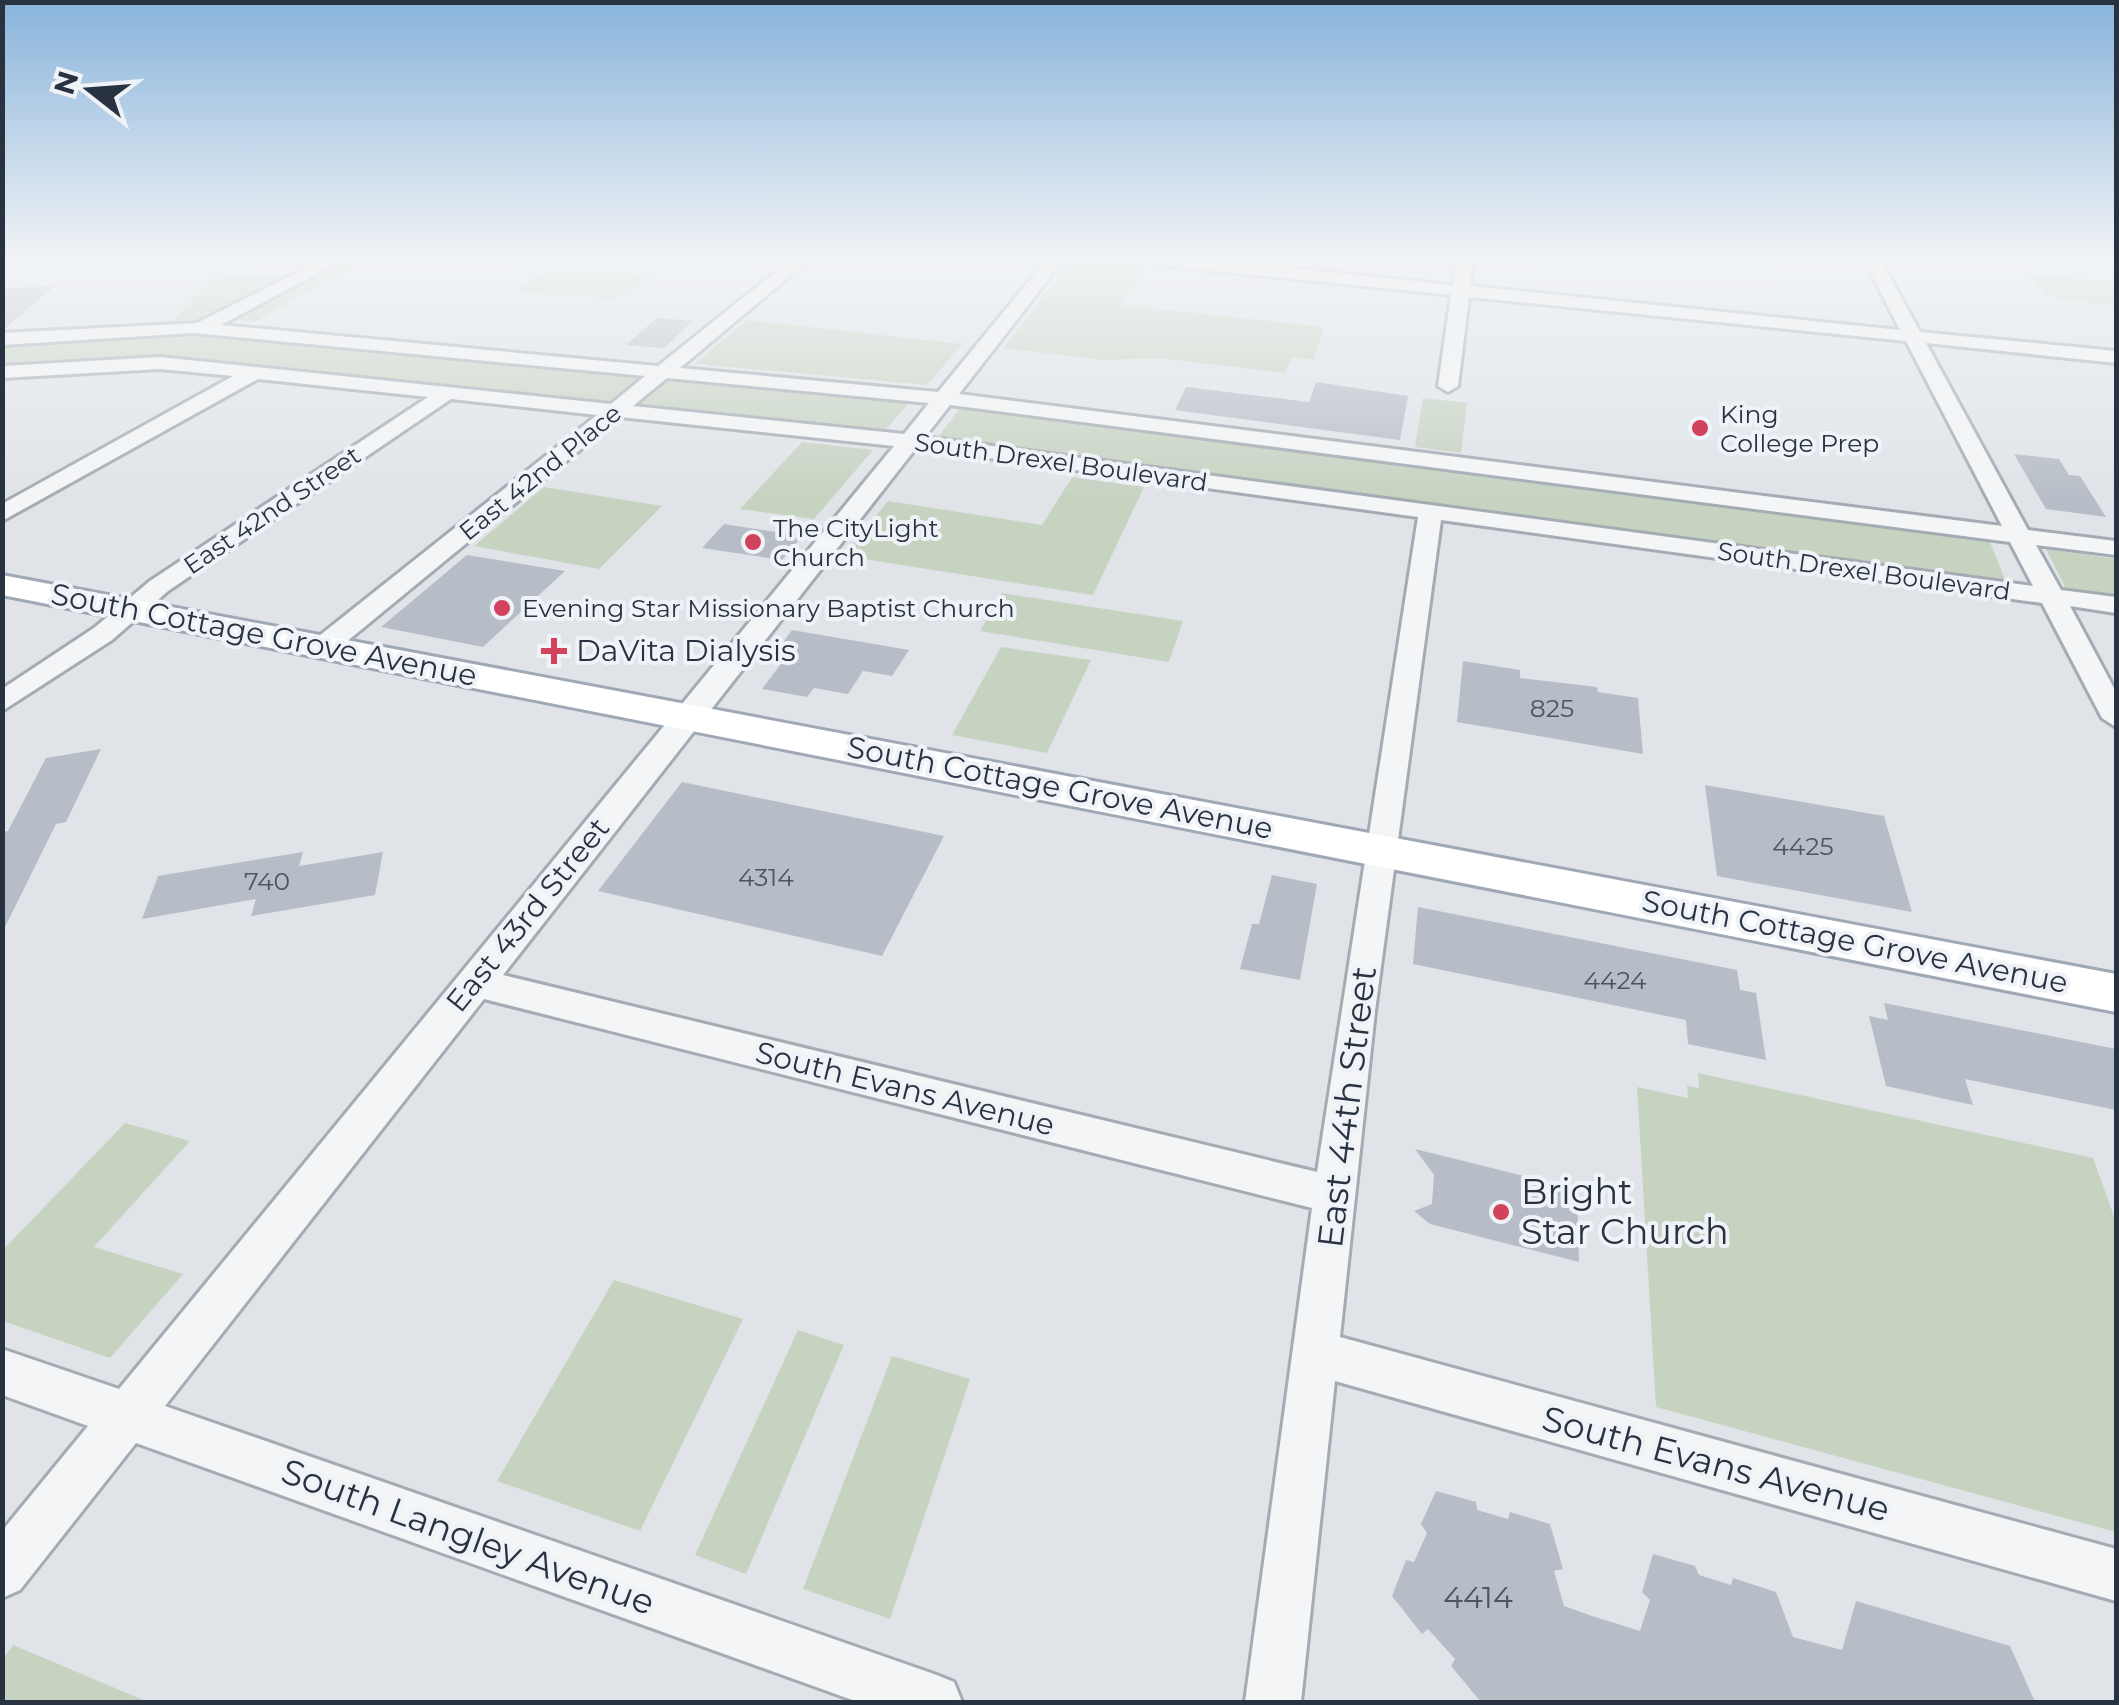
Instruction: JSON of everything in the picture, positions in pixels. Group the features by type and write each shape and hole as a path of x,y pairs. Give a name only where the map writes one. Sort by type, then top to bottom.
{"main road":[{"name":"South Cottage Grove Avenue","path":"2,585 2116,993"}],"street":[{"name":"South Drexel Boulevard","path":"303,339 944,398 2116,548"},
{"name":"East 42nd Place","path":"324,646 704,339"},
{"name":"East 43rd Street","path":"2,1572 992,339"},
{"path":"1448,386 1454,339"},
{"path":"1914,339 2116,718"},
{"path":"1929,339 2116,357"},
{"name":"South Drexel Boulevard","path":"2,372 160,363 909,440 2116,606"},
{"path":"2,514 254,373"},
{"name":"East 42nd Street","path":"2,702 131,610 158,586 447,393"},
{"name":"East 44th Street","path":"1273,1702 1380,850 1430,513"},
{"name":"South Evans Avenue","path":"474,982 1335,1195"},
{"name":"South Evans Avenue","path":"1316,1354 2116,1576"},
{"name":"South Langley Avenue","path":"2,1372 934,1702"}],"green space":[{"path":"244,339 643,376 610,403 164,358 3,367 3,343"},
{"path":"725,339 913,339 962,344 927,385 695,364"},
{"path":"1011,339 1320,339 1314,360 1292,357 1285,373 1159,358 1104,360 1003,348"},
{"path":"667,379 909,403 885,430 635,406"},
{"path":"1423,398 1467,403 1461,453 1415,447"},
{"path":"961,407 1990,542 2006,582 938,437"},
{"path":"802,442 873,450 814,519 740,509"},
{"path":"1072,477 1144,487 1093,595 844,556 888,501 1042,525"},
{"path":"544,487 662,506 599,569 474,546"},
{"path":"2046,549 2116,559 2116,597 2067,591"},
{"path":"1002,593 1183,621 1169,662 980,631"},
{"path":"1001,647 1091,660 1047,753 952,735"},
{"path":"1698,1073 2093,1158 2116,1222 2116,1532 1656,1407 1637,1087 1688,1098 1687,1086 1699,1088"},
{"path":"125,1123 190,1141 94,1247 183,1274 110,1358 3,1321 3,1250"},
{"path":"614,1280 743,1319 640,1531 497,1481"},
{"path":"798,1330 844,1345 746,1574 695,1555"},
{"path":"892,1356 970,1379 890,1619 803,1589"},
{"path":"13,1645 148,1702 3,1702 3,1659"}],"building":[{"path":"633,339 674,339 664,348 626,345"},
{"path":"1316,382 1408,396 1400,440 1175,410 1186,387 1309,402"},
{"path":"2014,454 2059,459 2069,475 2080,476 2106,517 2046,509"},
{"name":"The CityLight Church","path":"724,524 802,536 782,560 702,548"},
{"path":"467,555 565,571 483,647 381,627"},
{"path":"792,630 909,650 892,676 863,671 848,694 814,688 807,697 762,689 780,665 768,663"},
{"path":"1463,661 1520,670 1520,678 1597,687 1598,692 1638,698 1643,754 1457,722"},
{"path":"101,749 66,822 56,824 2,933 2,832 8,831 46,758"},
{"path":"682,782 944,836 882,956 598,891"},
{"path":"1705,785 1884,816 1912,912 1717,876"},
{"path":"303,852 299,866 383,852 375,895 251,916 256,899 142,919 158,876"},
{"path":"1272,875 1317,884 1300,980 1240,969 1252,924 1259,924"},
{"path":"1418,907 1737,970 1740,990 1756,993 1766,1060 1688,1044 1686,1020 1413,964"},
{"path":"1884,1003 2116,1049 2116,1110 1965,1079 1973,1105 1886,1086 1869,1016 1888,1020"},
{"name":"Bright Star Church","path":"1415,1149 1577,1189 1579,1262 1430,1224 1414,1211 1432,1204 1434,1175"},
{"path":"1436,1491 1476,1502 1477,1510 1508,1519 1510,1512 1550,1524 1563,1569 1554,1571 1564,1606 1592,1616 1640,1631 1650,1600 1642,1592 1653,1554 1695,1566 1699,1575 1731,1585 1733,1578 1776,1592 1793,1637 1842,1650 1856,1601 2010,1646 2035,1702 1481,1702 1451,1666 1455,1659 1428,1629 1422,1634 1392,1596 1406,1560 1414,1562 1427,1533 1421,1524"}],"place":[{"name":"King College Prep","path":"1700,428"},
{"name":"The CityLight Church","path":"753,542"},
{"name":"Evening Star Missionary Baptist Church","path":"502,608"},
{"name":"DaVita Dialysis","path":"554,651"},
{"name":"Bright Star Church","path":"1501,1212"}]}
